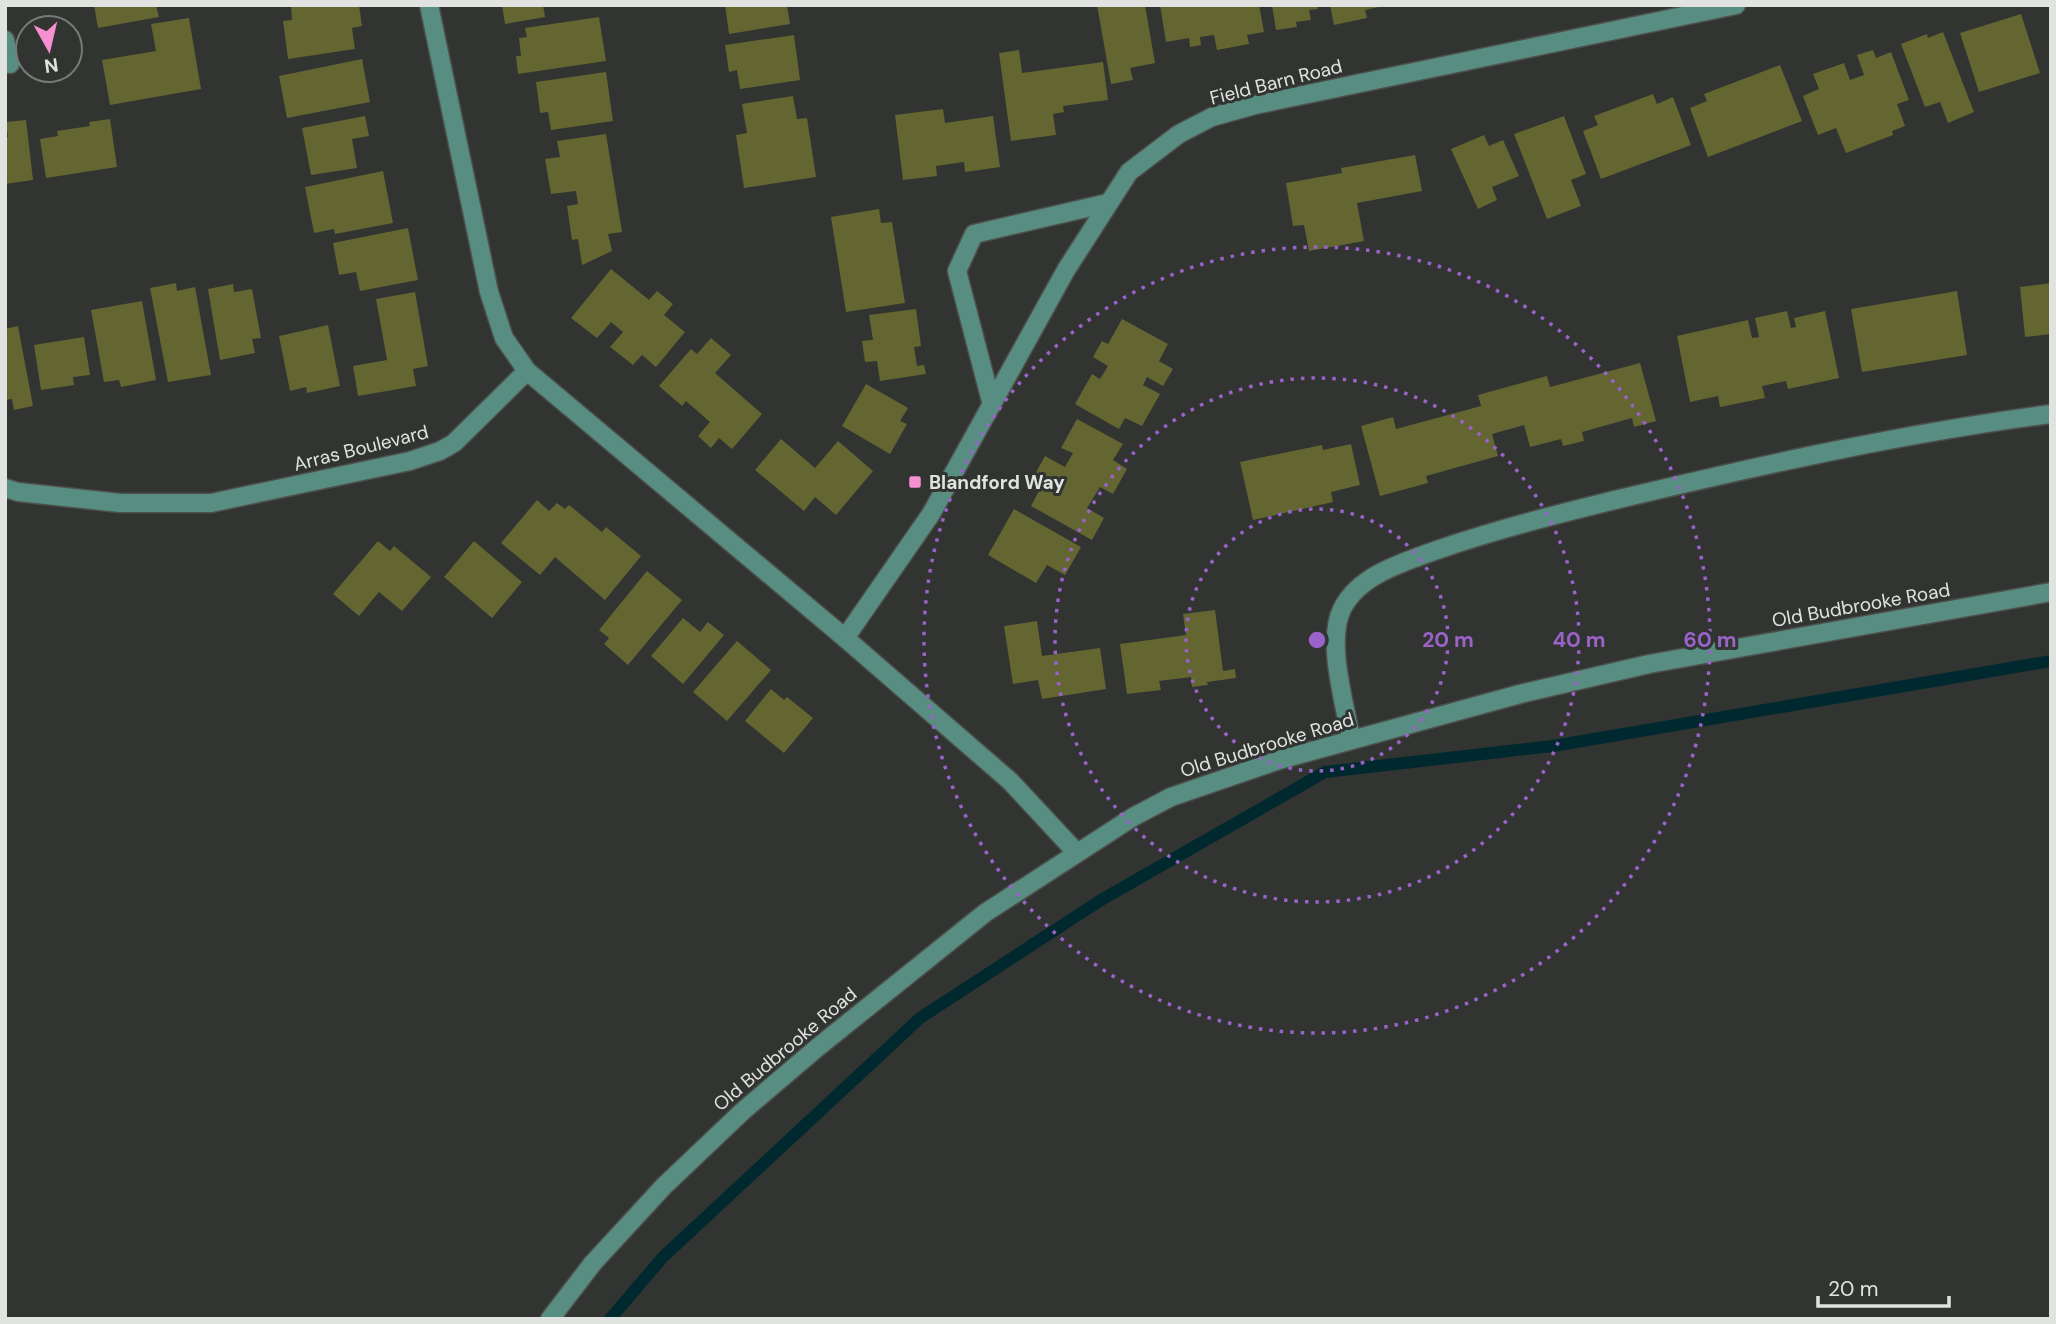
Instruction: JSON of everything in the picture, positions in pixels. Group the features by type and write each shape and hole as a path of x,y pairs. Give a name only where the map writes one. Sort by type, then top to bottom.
{"street":[{"path":"429,5 489,292 504,338 527,371 845,638 1010,781 1077,853"},
{"name":"Field Barn Road","path":"845,638 931,514 1066,270 1108,203 1129,172 1153,152 1179,134 1212,117 1255,105 1736,5"},
{"path":"5,40 10,64"},
{"path":"992,405 957,271 974,234 1108,203"},
{"name":"Arras Boulevard","path":"5,488 18,492 120,503 211,503 410,461 440,451 454,443 527,371"},
{"path":"1352,739 1337,654 1338,621 1353,593 1378,574 1399,564 1530,521 1741,470 1858,444 2051,414"},
{"name":"Old Budbrooke Road","path":"550,1319 633,1218 696,1153 828,1038 985,913 1132,817 1171,797 1228,776 1352,739 1520,694 1649,664 2051,592"}],"building":[{"path":"94,5 156,5 159,17 98,28"},
{"path":"359,5 362,26 352,28 355,49 288,59 283,21 292,20 291,6"},
{"path":"502,5 543,5 545,17 505,24"},
{"path":"725,5 787,5 790,24 729,34"},
{"path":"1097,5 1145,5 1155,63 1130,68 1133,80 1111,84"},
{"path":"1160,5 1259,5 1264,32 1247,35 1249,44 1217,50 1214,35 1200,37 1201,45 1190,47 1189,38 1166,42"},
{"path":"1272,5 1317,5 1318,9 1309,10 1311,20 1296,22 1297,27 1276,30"},
{"path":"1330,5 1383,6 1365,10 1367,18 1334,25"},
{"path":"2021,14 2040,73 1979,92 1960,33"},
{"path":"599,17 606,61 518,74 516,56 521,56 519,38 527,37 525,28"},
{"path":"189,18 201,89 110,105 102,60 156,51 151,24"},
{"path":"1943,32 1974,112 1948,123 1940,102 1925,107 1901,44 1927,34 1928,38"},
{"path":"794,35 800,80 740,89 737,70 729,72 725,45"},
{"path":"1019,50 1022,73 1103,62 1108,100 1063,106 1064,112 1053,114 1056,135 1011,141 999,53"},
{"path":"1873,50 1876,58 1891,52 1909,100 1897,104 1905,126 1892,131 1893,135 1846,153 1836,128 1818,135 1803,96 1819,89 1813,74 1844,63 1850,80 1864,75 1857,55"},
{"path":"362,59 370,102 287,118 279,76"},
{"path":"1780,65 1802,121 1708,157 1690,108 1707,101 1704,94"},
{"path":"606,72 613,121 551,130 548,112 540,113 536,82"},
{"path":"1653,94 1657,104 1673,97 1691,145 1601,179 1583,131 1598,125 1594,116"},
{"path":"793,96 797,119 807,118 816,177 744,188 736,135 747,133 742,104"},
{"path":"943,109 945,123 993,116 1000,167 965,172 964,162 936,166 937,176 903,180 895,115"},
{"path":"365,116 369,136 352,139 357,168 311,175 302,128"},
{"path":"1564,116 1586,174 1571,180 1581,206 1547,219 1514,134"},
{"path":"110,119 117,167 46,178 40,139 58,136 57,131 90,126 89,122"},
{"path":"26,120 33,180 5,184 5,138 8,137 6,122"},
{"path":"606,134 622,232 608,234 612,251 582,265 578,239 572,240 567,206 578,204 576,191 551,194 545,159 560,157 557,141"},
{"path":"1484,135 1489,146 1503,140 1519,176 1492,187 1497,200 1478,209 1451,149"},
{"path":"1415,155 1422,191 1357,203 1364,241 1309,251 1304,225 1293,226 1286,183 1342,173 1341,168"},
{"path":"383,171 393,223 335,234 334,229 314,233 305,187"},
{"path":"879,209 881,223 892,222 905,303 846,312 831,217"},
{"path":"408,228 418,280 360,291 356,272 339,275 333,243"},
{"path":"611,269 649,300 657,291 673,304 664,315 685,332 656,367 642,355 633,365 610,347 623,332 611,322 597,338 571,318"},
{"path":"176,283 177,291 195,287 211,375 168,382 150,288"},
{"path":"2051,283 2051,334 2025,337 2020,287"},
{"path":"233,284 234,292 252,289 261,338 252,339 255,353 220,360 208,289"},
{"path":"1957,291 1967,355 1862,372 1851,309"},
{"path":"415,292 428,366 413,369 416,386 358,396 353,366 387,360 376,299"},
{"path":"142,301 156,380 121,387 119,380 104,382 91,310"},
{"path":"916,309 921,346 914,347 917,366 924,365 926,374 880,381 877,361 865,362 862,341 873,340 869,315"},
{"path":"1787,311 1791,328 1796,327 1794,318 1825,311 1839,378 1788,389 1786,381 1762,386 1765,398 1720,407 1718,396 1690,402 1677,336 1748,320 1752,338 1759,337 1755,318"},
{"path":"1122,319 1168,344 1159,361 1173,369 1163,386 1147,377 1143,385 1160,394 1142,426 1125,418 1119,429 1075,404 1092,374 1100,379 1108,366 1093,357 1102,341 1108,344"},
{"path":"328,325 340,386 307,393 306,387 290,391 279,336"},
{"path":"18,326 33,406 14,410 12,399 5,400 5,329"},
{"path":"84,337 90,375 73,377 74,385 41,390 34,345"},
{"path":"711,338 731,355 715,373 762,414 732,449 719,438 711,448 698,436 710,422 686,401 682,406 659,386 691,349 697,354"},
{"path":"1640,363 1656,421 1634,427 1632,418 1582,432 1584,441 1563,446 1561,439 1530,447 1524,425 1492,434 1498,456 1426,476 1428,483 1380,496 1361,426 1393,417 1396,429 1481,406 1478,395 1547,376 1550,387"},
{"path":"866,384 908,408 900,421 907,424 890,454 842,426"},
{"path":"1077,419 1123,444 1113,460 1127,469 1113,494 1100,487 1087,508 1104,518 1092,540 1031,506 1039,491 1029,485 1045,456 1065,467 1073,453 1061,448"},
{"path":"781,439 815,468 838,441 873,471 836,515 815,497 804,511 755,470"},
{"path":"1351,444 1360,485 1331,492 1333,502 1253,520 1240,462 1322,445 1323,450"},
{"path":"537,500 549,511 557,503 565,509 569,505 602,532 606,527 641,556 605,600 555,557 540,575 501,543"},
{"path":"1014,509 1081,547 1065,575 1047,565 1036,583 988,555"},
{"path":"378,541 390,551 394,546 431,577 402,611 379,592 359,616 333,594"},
{"path":"474,541 522,582 492,618 444,577"},
{"path":"647,571 682,600 628,665 604,644 609,638 599,630"},
{"path":"1215,610 1223,671 1235,669 1236,678 1192,687 1191,677 1159,681 1161,690 1127,694 1120,644 1186,635 1183,614"},
{"path":"683,618 700,632 708,622 724,635 683,684 651,656"},
{"path":"1037,621 1042,656 1100,648 1106,689 1042,699 1038,680 1013,684 1004,626"},
{"path":"737,641 771,670 727,721 693,692"},
{"path":"771,689 784,700 787,697 813,718 784,753 745,721"}],"waterway":[{"path":"610,1319 663,1257 920,1018 1101,900 1325,772 1553,746 2051,661"}],"place":[{"name":"Blandford Way","path":"915,482"}]}
